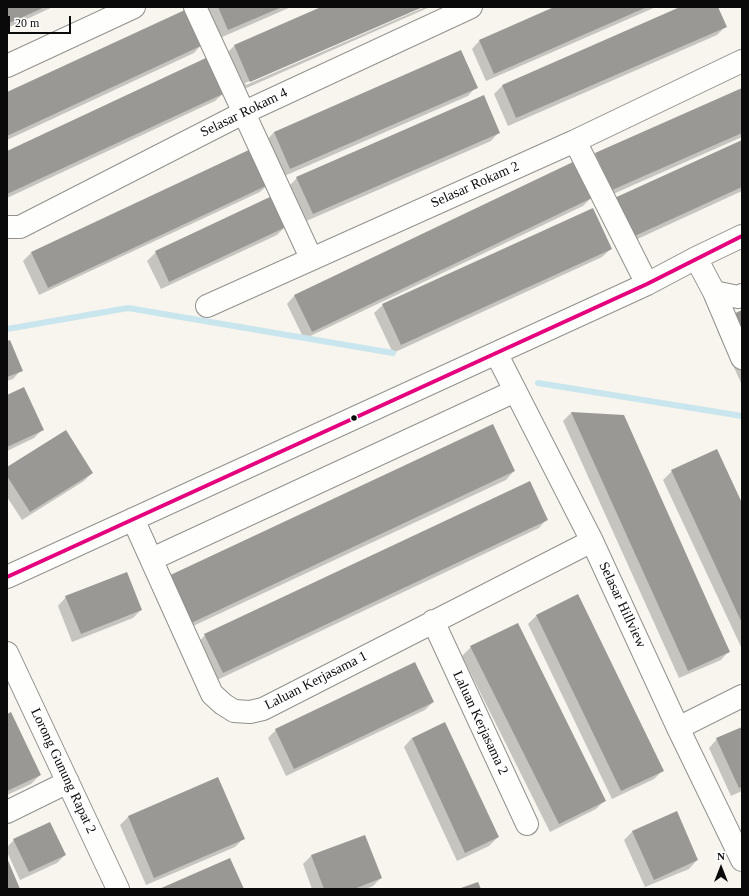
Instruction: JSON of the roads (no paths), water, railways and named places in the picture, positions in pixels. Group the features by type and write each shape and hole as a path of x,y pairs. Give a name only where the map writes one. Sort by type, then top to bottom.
{"street":[{"path":"7,66 134,7"},
{"path":"195,7 311,258"},
{"name":"Selasar Rokam 4","path":"14,227 244,112 471,7"},
{"name":"Selasar Rokam 2","path":"207,306 311,258 575,141 742,61"},
{"path":"575,141 646,284"},
{"path":"7,577 646,284 742,236"},
{"path":"696,258 714,292 742,358"},
{"path":"714,292 738,298 742,296"},
{"name":"Selasar Hillview","path":"496,353 592,541 678,728 742,860"},
{"path":"152,559 515,390"},
{"name":"Laluan Kerjasama 1","path":"133,519 212,694 234,711 250,712 264,709 433,621 592,541"},
{"name":"Laluan Kerjasama 2","path":"433,621 527,824"},
{"name":"Lorong Gunung Rapat 2","path":"7,653 118,889"},
{"path":"678,728 742,696"},
{"path":"7,812 68,782"}],"waterway":[{"path":"7,329 128,308 393,353"},
{"path":"538,383 742,416"}]}
